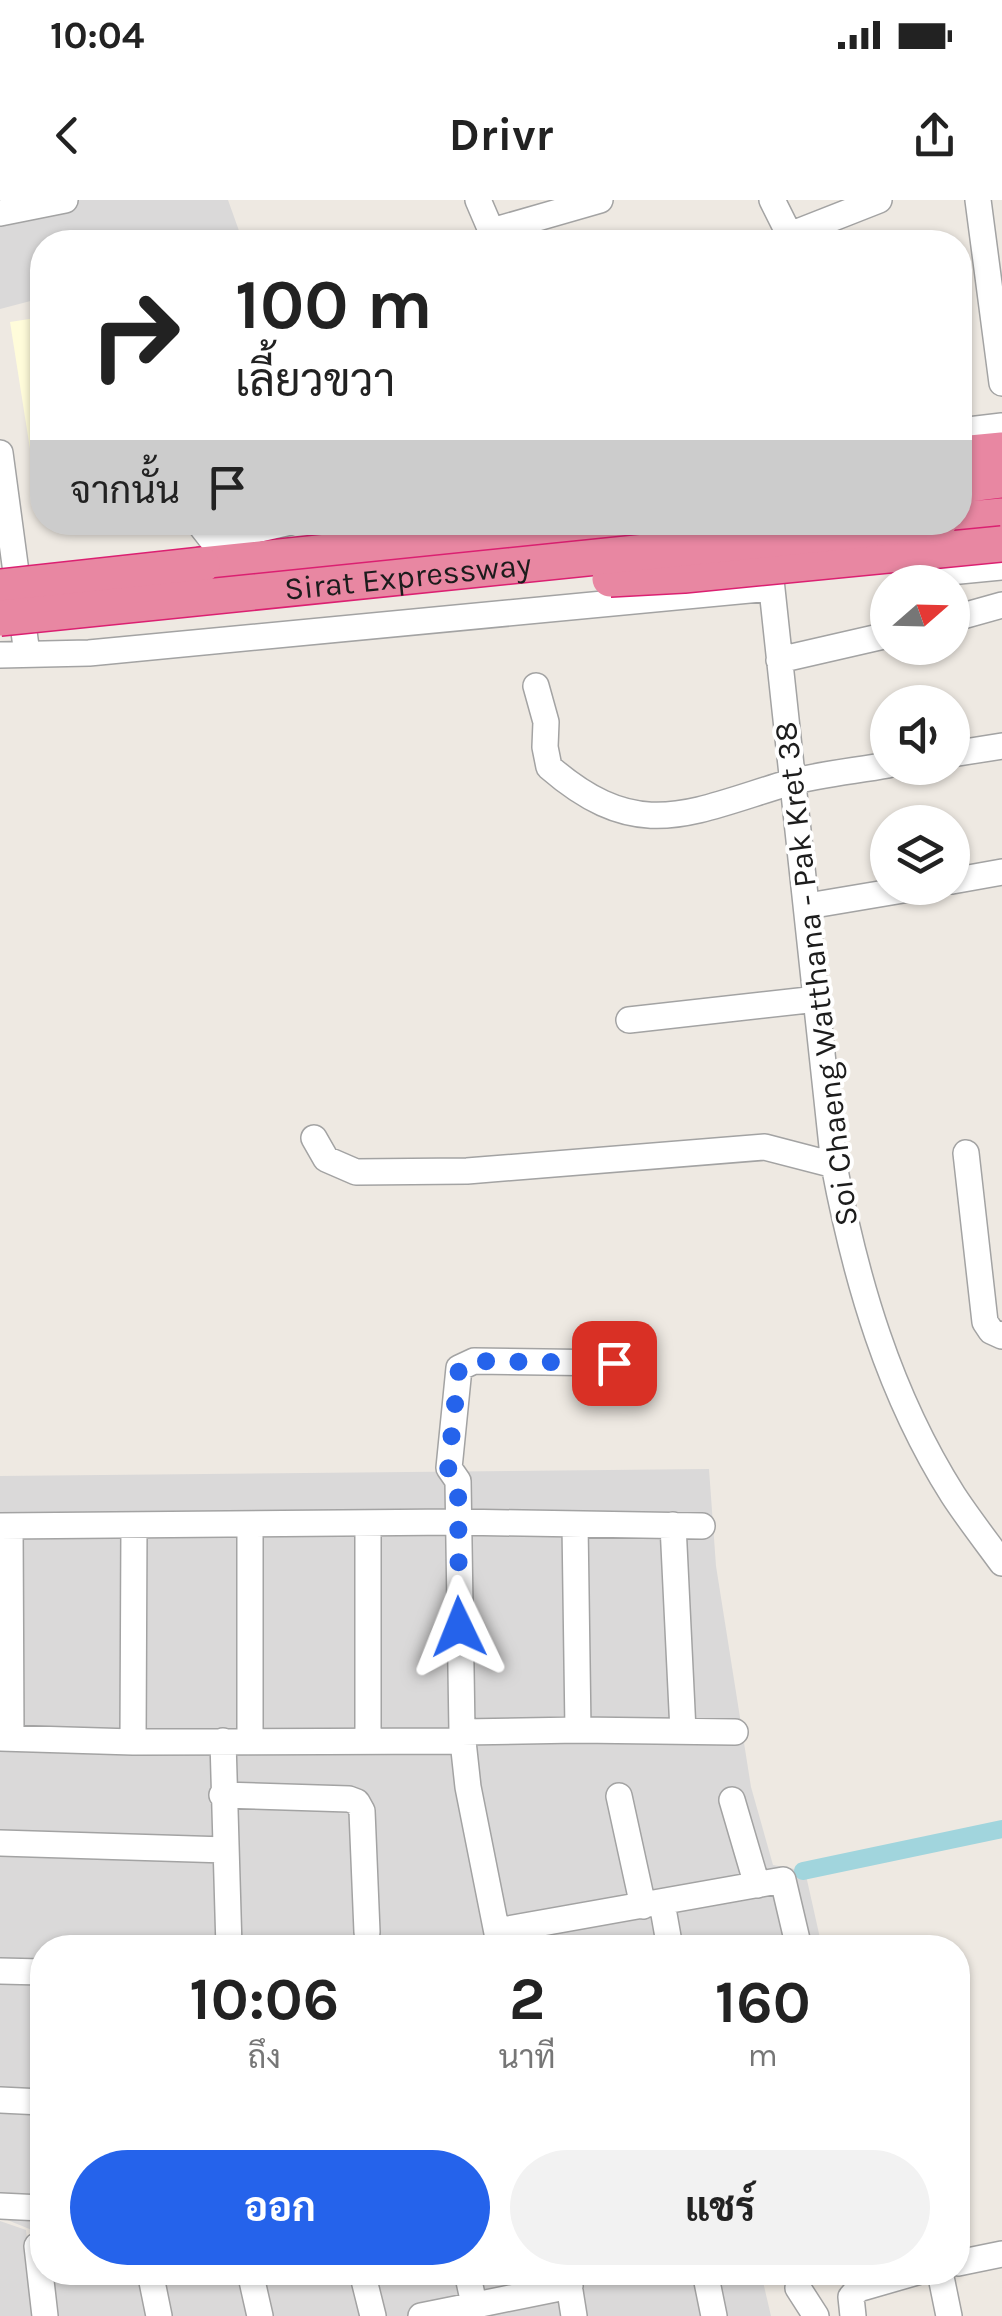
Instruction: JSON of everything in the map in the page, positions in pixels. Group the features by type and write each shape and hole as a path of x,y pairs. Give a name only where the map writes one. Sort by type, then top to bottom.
{"highway":[{"path":"972,453 1002,450"},
{"path":"972,486 1002,480"},
{"name":"Sirat Expressway","path":"972,521 1002,516"},
{"path":"202,565 332,535"},
{"name":"Sirat Expressway","path":"10,602 202,565 491,535"},
{"name":"Sirat Expressway","path":"10,602 349,582 770,535"},
{"path":"349,582 506,582 684,575 1002,544"}],"street":[{"path":"0,213 65,200"},
{"path":"478,200 491,230"},
{"path":"514,230 600,200"},
{"path":"772,200 787,230"},
{"path":"811,230 876,200"},
{"path":"978,200 1002,384"},
{"path":"972,429 1002,426"},
{"path":"0,453 27,654"},
{"path":"972,489 1002,494"},
{"path":"972,529 1002,531"},
{"path":"208,535 212,540 234,535"},
{"path":"10,602 594,535"},
{"name":"Soi Chaeng Watthana - Pak Kret 38","path":"767,535 834,1165 850,1249 874,1333 921,1438 953,1494 1002,1563"},
{"path":"938,535 933,561 949,572 1002,566"},
{"path":"0,654 90,653 770,588"},
{"path":"970,614 1002,606"},
{"path":"779,660 870,639"},
{"path":"536,686 546,722 549,768 601,805 634,816 702,810 793,782 870,769"},
{"path":"970,751 1002,746"},
{"path":"970,878 1002,872"},
{"path":"808,906 870,896"},
{"path":"629,1020 817,999"},
{"path":"314,1138 326,1159 356,1172 467,1171 765,1148 834,1165"},
{"path":"966,1152 986,1322 990,1332 1002,1336"},
{"path":"498,1935 468,1787 463,1736 458,1481 448,1468 459,1368 474,1361 614,1363"},
{"path":"702,1526 456,1522 5,1526 6,1738 368,1741 578,1730 736,1732"},
{"path":"368,1523 368,1741"},
{"path":"250,1524 250,1741"},
{"path":"575,1524 578,1730"},
{"path":"133,1742 134,1525"},
{"path":"673,1526 683,1731"},
{"path":"223,1742 229,1935"},
{"path":"222,1795 357,1802 362,1810 366,1932"},
{"path":"619,1796 665,1935"},
{"path":"732,1800 757,1884"},
{"path":"0,1843 226,1850"},
{"path":"517,1935 782,1880 796,1935"},
{"path":"0,1971 30,1972"},
{"path":"0,2100 30,2101"},
{"path":"0,2206 30,2207"},
{"path":"970,2261 1002,2254"},
{"path":"41,2285 45,2316"},
{"path":"153,2285 159,2316"},
{"path":"253,2285 260,2316"},
{"path":"365,2285 373,2316"},
{"path":"469,2285 474,2304"},
{"path":"421,2316 545,2285"},
{"path":"569,2285 574,2316"},
{"path":"708,2285 714,2316"},
{"path":"854,2316 851,2297 866,2285"},
{"path":"943,2285 949,2316"},
{"path":"798,2288 816,2316"}],"shaded area":[{"path":"0,200 228,200 239,230 30,230 30,301 0,309"},
{"path":"30,319 30,449 10,322"},
{"path":"709,1469 716,1566 751,1787 773,1865 805,1871 819,1935 30,1935 30,2229 0,2217 0,1476"},
{"path":"0,2221 26,2230 36,2316 0,2316"},
{"path":"38,2285 764,2285 771,2316 42,2316"}],"waterway":[{"path":"803,1871 1002,1829"}],"route":[{"path":"459,1627 458,1481 448,1468 459,1368 474,1361 614,1363"}]}
